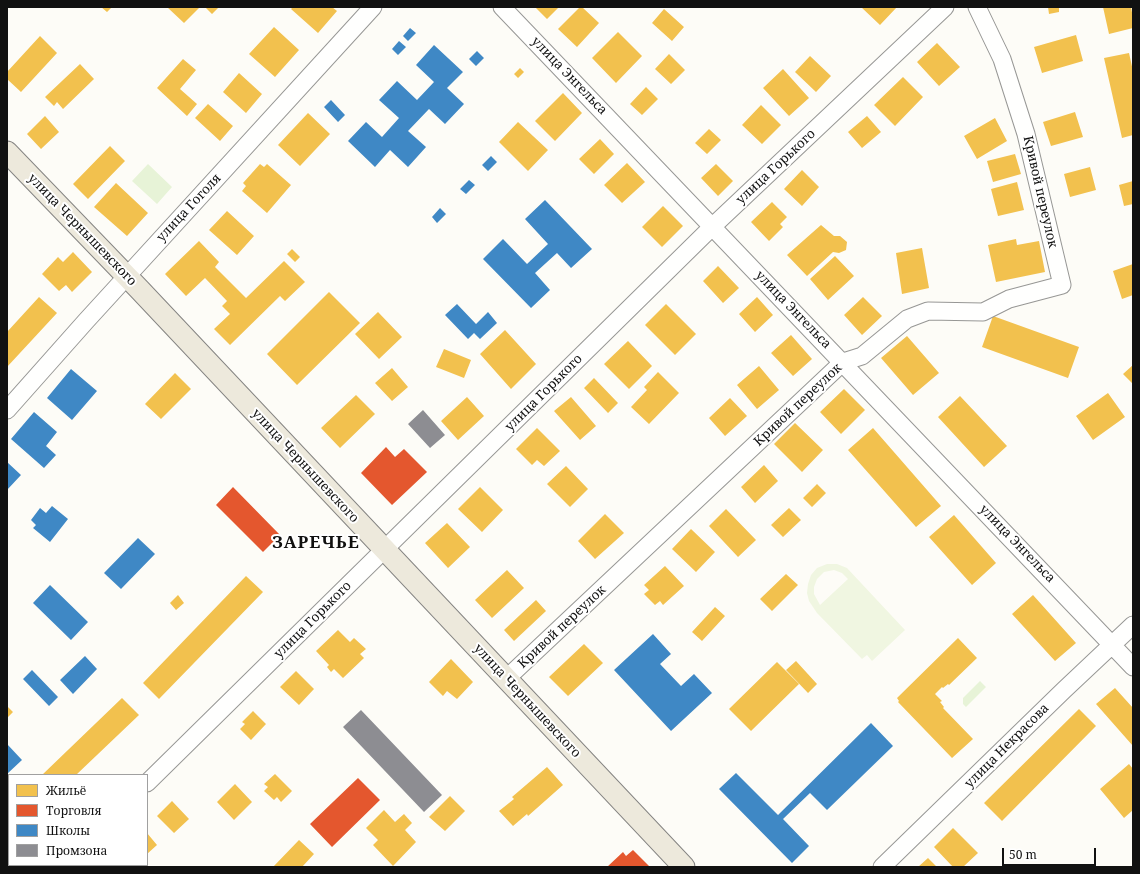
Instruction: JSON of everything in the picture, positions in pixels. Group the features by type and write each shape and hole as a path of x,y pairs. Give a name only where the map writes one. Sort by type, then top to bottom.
{"main road":[{"name":"улица Чернышевского","path":"7,152 506,679 678,865"}],"street":[{"name":"улица Гоголя","path":"7,410 126,276 373,7"},
{"name":"улица Энгельса","path":"502,7 1133,667"},
{"name":"улица Горького","path":"148,782 713,226 945,7"},
{"name":"Кривой переулок","path":"506,679 843,362 862,356 907,319 928,311 983,312 1009,299 1062,284 1026,134 1002,59 977,7"},
{"name":"улица Некрасова","path":"882,867 1064,690 1133,626"}],"green space":[{"path":"148,164 172,187 157,204 132,181"},
{"path":"827,564 837,564 847,568 905,630 872,661 867,655 862,659 817,613 809,601 807,593 808,584 811,575 817,568","holes":["834,570 842,573 848,579 820,605 814,594 814,587 817,579 824,572"]},
{"path":"980,681 986,687 966,707 963,704 963,698"}],"building: Жильё":[{"path":"101,7 112,7 107,12"},
{"path":"167,7 200,7 184,23"},
{"path":"205,7 219,7 212,14"},
{"path":"293,7 332,7 337,11 318,33 291,9"},
{"path":"535,7 559,7 547,19"},
{"path":"580,7 582,7 599,23 577,47 558,29"},
{"path":"861,7 897,7 880,25"},
{"path":"1048,7 1059,7 1059,12 1049,14"},
{"path":"1103,7 1131,7 1133,28 1109,34"},
{"path":"664,9 684,27 672,41 652,23"},
{"path":"274,27 299,50 275,77 249,54"},
{"path":"618,32 642,56 616,83 592,58"},
{"path":"1076,35 1083,61 1042,73 1034,47"},
{"path":"40,36 57,53 21,92 7,79 7,72"},
{"path":"937,43 960,67 939,86 917,62"},
{"path":"1129,53 1133,71 1133,135 1122,138 1104,58"},
{"path":"669,54 685,70 671,84 655,69"},
{"path":"810,56 831,76 816,92 795,72"},
{"path":"183,59 196,70 180,89 197,104 187,116 157,88"},
{"path":"80,64 94,79 63,109 57,102 54,106 45,97"},
{"path":"520,68 524,72 518,78 514,74"},
{"path":"783,69 809,98 789,116 763,88"},
{"path":"239,73 262,94 246,113 223,92"},
{"path":"903,77 923,97 895,126 874,105"},
{"path":"646,87 658,99 642,115 630,104"},
{"path":"563,93 582,113 555,141 535,121"},
{"path":"208,104 233,126 220,141 195,118"},
{"path":"761,105 781,125 762,144 742,125"},
{"path":"1075,112 1083,137 1051,146 1043,122"},
{"path":"308,113 330,134 300,166 278,145"},
{"path":"45,116 59,132 41,149 27,134"},
{"path":"867,116 881,132 862,148 848,132"},
{"path":"995,118 1007,141 977,159 964,136"},
{"path":"518,122 548,150 528,171 499,142"},
{"path":"709,129 721,140 707,154 695,143"},
{"path":"600,139 614,154 594,174 579,159"},
{"path":"110,146 125,161 88,199 73,184"},
{"path":"1015,154 1021,174 993,182 987,161"},
{"path":"627,163 645,182 622,203 604,185"},
{"path":"260,164 264,167 267,164 291,185 267,213 242,191 246,186 243,183"},
{"path":"716,164 733,181 718,196 701,178"},
{"path":"1090,167 1096,190 1070,197 1064,174"},
{"path":"802,170 819,187 802,206 784,189"},
{"path":"1133,181 1133,204 1124,206 1119,185"},
{"path":"1017,182 1024,210 998,216 991,189"},
{"path":"116,183 148,213 127,236 94,207"},
{"path":"772,202 787,217 780,224 783,227 769,241 751,222"},
{"path":"663,206 683,226 662,247 642,227"},
{"path":"227,211 254,236 237,255 209,230"},
{"path":"821,225 834,236 840,236 847,242 846,250 839,253 833,252 807,276 787,255"},
{"path":"1016,239 1017,245 1039,241 1045,272 996,282 988,245"},
{"path":"199,241 219,262 215,267 246,298 284,261 305,282 285,301 280,296 230,345 214,329 230,314 222,306 227,301 205,278 186,296 165,274"},
{"path":"922,248 929,288 902,294 896,253"},
{"path":"292,249 300,257 295,262 287,254"},
{"path":"73,252 92,272 72,292 66,285 59,291 42,274 58,257 63,262"},
{"path":"835,256 854,276 828,300 810,279"},
{"path":"1133,264 1133,295 1122,299 1113,271"},
{"path":"718,266 739,288 723,303 703,281"},
{"path":"329,292 360,323 297,385 267,354"},
{"path":"39,297 57,313 7,367 7,332"},
{"path":"757,297 773,315 755,332 739,314"},
{"path":"863,297 882,316 862,335 844,315"},
{"path":"666,304 696,334 675,355 645,325"},
{"path":"378,312 402,337 379,359 355,334"},
{"path":"993,316 1079,347 1068,378 982,347"},
{"path":"505,330 536,364 511,389 480,354"},
{"path":"791,335 812,359 793,376 771,353"},
{"path":"907,336 939,373 913,395 881,358"},
{"path":"628,341 652,366 629,389 604,364"},
{"path":"444,349 471,360 464,378 436,367"},
{"path":"1133,365 1133,384 1123,374"},
{"path":"759,366 779,390 757,409 737,385"},
{"path":"392,368 408,387 392,401 375,383"},
{"path":"658,372 679,393 649,424 631,407 647,390 644,387"},
{"path":"175,373 191,389 161,419 145,404"},
{"path":"594,378 618,403 608,413 584,388"},
{"path":"844,389 865,410 841,434 820,412"},
{"path":"1108,393 1125,417 1093,440 1076,416"},
{"path":"356,395 375,414 340,448 321,428"},
{"path":"960,396 1007,446 984,467 938,417"},
{"path":"467,397 484,416 458,440 441,421"},
{"path":"571,397 596,426 580,440 554,411"},
{"path":"730,398 747,416 725,436 709,418"},
{"path":"795,423 823,450 802,472 774,444"},
{"path":"537,428 560,451 544,466 537,460 532,465 516,449"},
{"path":"873,428 941,506 916,527 848,450"},
{"path":"764,465 778,481 755,503 741,487"},
{"path":"566,466 588,489 570,507 547,484"},
{"path":"817,484 826,493 812,507 803,498"},
{"path":"480,487 503,510 482,532 458,509"},
{"path":"789,508 801,520 783,537 771,525"},
{"path":"726,509 756,540 738,557 709,526"},
{"path":"605,514 624,533 595,559 578,541"},
{"path":"954,515 996,563 972,585 929,537"},
{"path":"447,523 470,547 448,568 425,543"},
{"path":"691,529 715,552 696,572 672,549"},
{"path":"665,566 684,586 663,605 660,601 655,605 644,594 649,590 644,585"},
{"path":"507,570 524,588 492,618 475,600"},
{"path":"786,574 798,585 772,611 760,599"},
{"path":"246,576 263,592 159,699 143,683"},
{"path":"178,595 184,603 176,610 170,603"},
{"path":"1033,595 1076,643 1055,661 1012,614"},
{"path":"536,600 546,611 514,641 504,630"},
{"path":"715,607 725,616 702,641 692,632"},
{"path":"338,630 350,642 354,638 366,649 360,654 364,658 343,678 334,669 331,672 327,667 329,665 316,651"},
{"path":"958,638 977,658 949,685 948,684 943,688 942,687 935,694 942,701 940,702 944,707 943,708 973,739 952,758 898,702 899,701 897,698"},
{"path":"584,644 603,663 568,696 549,677"},
{"path":"451,659 473,682 457,699 447,691 443,696 429,682"},
{"path":"796,661 817,684 808,693 786,670"},
{"path":"777,662 799,684 751,731 729,709"},
{"path":"296,671 314,689 299,705 280,687"},
{"path":"1115,688 1133,708 1133,746 1096,704"},
{"path":"122,698 139,715 77,774 43,774"},
{"path":"7,706 13,712 7,718"},
{"path":"1079,709 1096,726 1002,821 984,803"},
{"path":"253,711 266,724 251,740 240,729 245,724 242,722"},
{"path":"1129,764 1133,769 1133,810 1124,818 1100,789"},
{"path":"547,767 563,785 528,816 527,814 513,826 499,811 514,799 512,797"},
{"path":"275,774 292,791 281,802 277,797 274,800 264,791 268,787 264,784"},
{"path":"235,784 252,802 234,820 217,802"},
{"path":"450,796 465,811 445,831 429,817"},
{"path":"172,801 189,819 174,833 157,816"},
{"path":"384,810 395,822 404,814 412,823 405,830 416,842 393,866 373,845 378,840 366,828"},
{"path":"953,828 978,853 963,867 953,867 934,847"},
{"path":"148,834 157,845 148,853"},
{"path":"299,840 314,854 302,867 273,867"},
{"path":"928,858 937,867 918,867"},
{"path":"98,866 125,866 124,867 97,867"}],"building: Торговля":[{"path":"386,447 395,457 404,449 427,472 392,505 361,473"},
{"path":"233,487 280,535 263,552 216,505"},
{"path":"358,778 380,800 332,847 310,824"},
{"path":"633,850 650,867 607,867 623,852 626,856"}],"building: Школы":[{"path":"410,28 416,33 408,41 403,36"},
{"path":"399,41 406,47 398,55 392,49"},
{"path":"434,45 463,72 447,88 464,104 445,124 429,109 408,131 426,147 408,167 390,150 375,167 348,141 366,122 382,137 399,118 379,100 397,81 417,100 434,82 416,65"},
{"path":"477,51 484,58 476,66 469,59"},
{"path":"331,100 345,115 338,122 324,107"},
{"path":"491,156 497,162 488,171 482,165"},
{"path":"469,180 475,185 466,194 460,189"},
{"path":"545,200 592,249 571,268 557,253 535,273 550,290 531,308 483,259 503,239 527,264 548,244 525,219"},
{"path":"440,208 446,214 437,223 432,217"},
{"path":"457,304 476,324 488,312 497,323 480,339 474,333 468,339 445,315"},
{"path":"71,369 97,391 72,420 47,398"},
{"path":"34,412 57,432 46,446 56,455 44,468 11,439"},
{"path":"7,462 21,475 7,490"},
{"path":"52,506 68,519 50,542 33,528 36,525 31,520 40,508 46,513"},
{"path":"138,538 155,554 121,589 104,573"},
{"path":"50,585 88,622 71,640 33,603"},
{"path":"653,634 671,654 660,664 681,686 694,674 712,693 671,731 614,670"},
{"path":"85,656 97,669 73,694 60,680"},
{"path":"32,670 58,697 49,706 23,679"},
{"path":"871,723 893,746 827,810 810,793 783,819 809,846 792,863 719,789 736,773 778,815"},
{"path":"7,744 22,760 7,774"}],"building: Промзона":[{"path":"423,410 445,435 430,448 408,424"},
{"path":"361,710 442,795 424,812 343,727"}],"district":[{"name":"ЗАРЕЧЬЕ","path":"316,543"}]}
